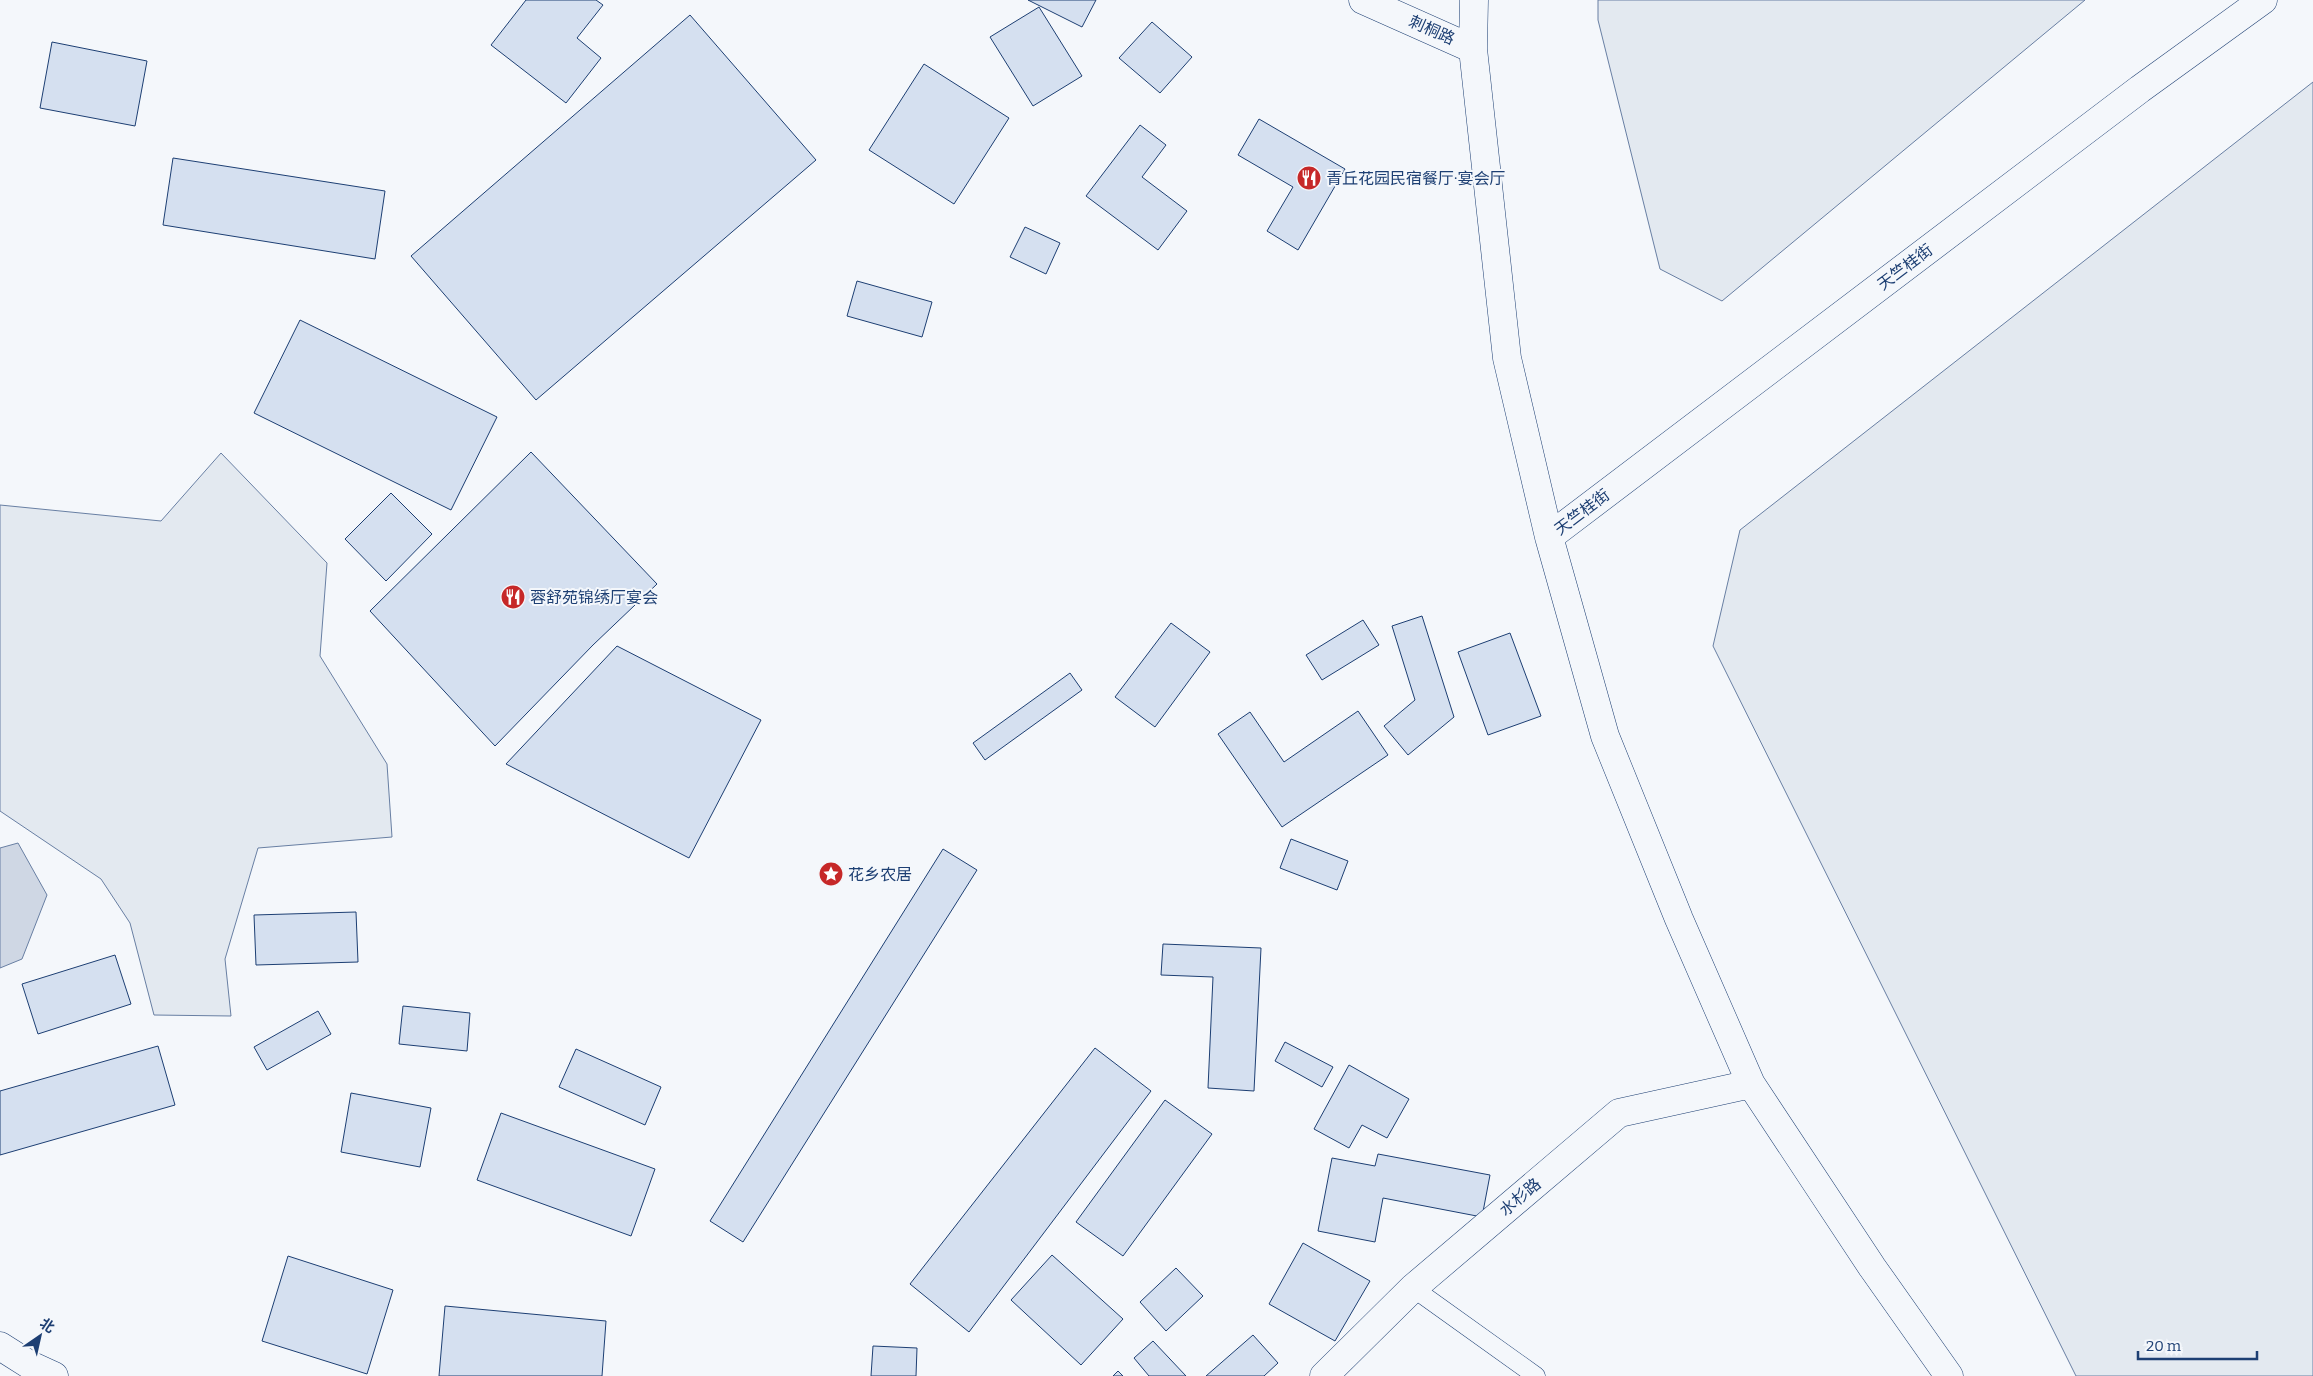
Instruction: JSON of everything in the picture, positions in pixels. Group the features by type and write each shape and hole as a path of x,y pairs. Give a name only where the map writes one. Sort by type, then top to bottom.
{"street":[{"name":"刺桐路","path":"1363,0 1473,49"},
{"path":"1474,0 1473,49 1507,358 1550,536 1605,736 1679,919 1751,1084 1872,1267 1949,1376"},
{"name":"天竺桂街","path":"1550,536 2140,89 2263,0"},
{"name":"水杉路","path":"1324,1376 1413,1288 1619,1113 1751,1084"},
{"path":"0,1346 30,1365 54,1376"}],"lane":[{"path":"1413,1288 1536,1376"}],"shaded area":[{"path":"1598,0 2085,0 1722,301 1660,269 1598,20"},
{"path":"2313,82 2313,1376 2076,1376 1713,646 1740,530"},
{"path":"221,453 327,563 320,656 387,764 392,837 258,848 225,959 231,1016 154,1015 130,923 101,879 0,811 0,505 161,521"},
{"path":"18,843 47,895 22,959 0,968 0,848"}],"building":[{"path":"526,0 596,0 603,5 577,38 601,58 566,103 491,45"},
{"path":"1028,0 1096,0 1082,27"},
{"path":"1039,7 1082,76 1033,106 990,37"},
{"path":"690,15 816,160 536,400 411,256"},
{"path":"1152,22 1192,57 1160,93 1119,58"},
{"path":"52,42 147,61 135,126 40,108"},
{"path":"924,64 1009,118 954,204 869,150"},
{"name":"青丘花园民宿餐厅·宴会厅","path":"1259,119 1345,169 1298,250 1267,231 1293,187 1238,155"},
{"path":"1140,125 1166,145 1142,177 1187,211 1158,250 1086,196"},
{"path":"173,158 385,191 375,259 163,225"},
{"path":"1025,227 1060,243 1046,274 1010,257"},
{"path":"857,281 932,302 922,337 847,316"},
{"path":"300,320 497,417 451,510 254,413"},
{"name":"蓉舒苑锦绣厅宴会","path":"531,452 657,584 593,645 495,746 370,611"},
{"path":"391,493 432,534 386,581 345,539"},
{"path":"1422,616 1454,717 1408,755 1384,726 1415,700 1392,626"},
{"path":"1363,620 1379,645 1322,680 1306,655"},
{"path":"1171,623 1210,652 1155,727 1115,697"},
{"path":"1510,633 1541,716 1488,735 1458,652"},
{"path":"617,646 761,720 689,858 506,764"},
{"path":"1070,673 1082,690 985,760 973,743"},
{"path":"1358,711 1388,755 1282,827 1218,734 1250,712 1284,762"},
{"path":"1291,839 1348,861 1337,890 1280,868"},
{"path":"943,849 977,870 743,1242 710,1221"},
{"path":"356,912 358,962 256,965 254,915"},
{"path":"1163,944 1261,948 1254,1091 1208,1088 1213,977 1161,975"},
{"path":"115,955 131,1004 38,1034 22,984"},
{"path":"403,1006 470,1013 467,1051 399,1044"},
{"path":"318,1011 331,1034 267,1070 254,1047"},
{"path":"1285,1042 1333,1067 1322,1087 1275,1061"},
{"path":"158,1046 175,1105 0,1155 0,1091"},
{"path":"1095,1048 1151,1091 969,1332 910,1284"},
{"path":"576,1049 661,1087 645,1125 559,1087"},
{"path":"1349,1065 1409,1099 1387,1138 1362,1125 1349,1148 1314,1129"},
{"path":"351,1093 431,1108 420,1167 341,1152"},
{"path":"1165,1100 1212,1134 1123,1256 1076,1222"},
{"path":"501,1113 655,1169 631,1236 477,1180"},
{"path":"1378,1154 1490,1175 1482,1217 1383,1198 1375,1242 1318,1231 1332,1158 1375,1166"},
{"path":"1303,1243 1370,1281 1335,1341 1269,1304"},
{"path":"1052,1255 1123,1319 1081,1365 1011,1300"},
{"path":"288,1256 393,1290 367,1374 262,1341"},
{"path":"1176,1268 1203,1296 1166,1331 1140,1302"},
{"path":"445,1306 606,1321 602,1376 439,1376"},
{"path":"1253,1335 1278,1363 1264,1376 1206,1376"},
{"path":"1153,1341 1186,1376 1149,1376 1134,1358"},
{"path":"873,1346 917,1348 916,1376 871,1376"},
{"path":"1118,1371 1123,1376 1113,1376"}],"place":[{"name":"青丘花园民宿餐厅·宴会厅","path":"1309,178"},
{"name":"蓉舒苑锦绣厅宴会","path":"513,597"},
{"name":"花乡农居","path":"831,874"}]}
